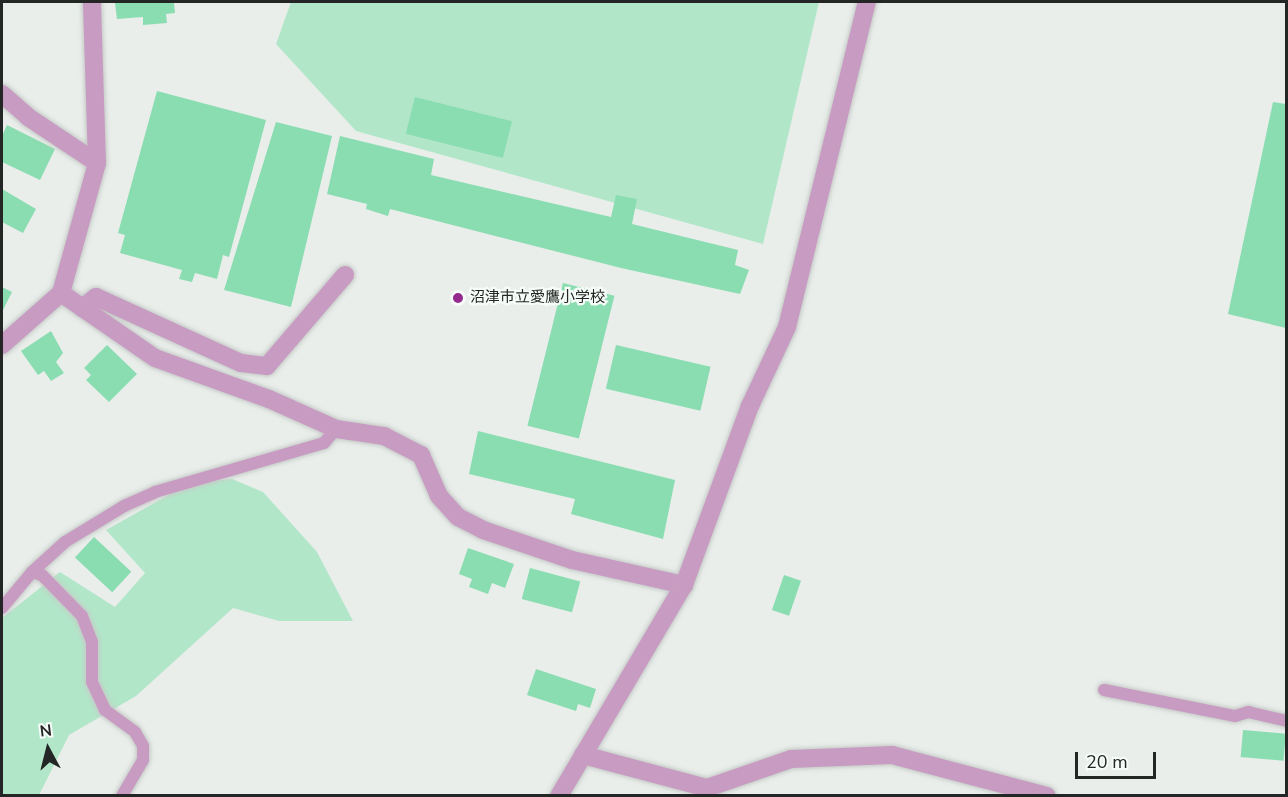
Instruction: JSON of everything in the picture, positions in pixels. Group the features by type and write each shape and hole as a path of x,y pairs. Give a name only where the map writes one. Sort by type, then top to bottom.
{"street":[{"path":"2,345 61,292 97,163 92,2"},
{"path":"559,795 684,585 750,406 787,327 867,2"},
{"path":"2,94 28,117 97,163"},
{"path":"82,308 96,297 241,363 267,366 345,275"},
{"path":"61,292 154,358 270,399 336,429 384,436 421,455 440,496 458,518 483,530 572,560 684,585"},
{"path":"583,755 708,792 791,759 892,754 1047,795"}],"lane":[{"path":"2,608 32,572 65,542 124,506 155,492 324,443 336,429"},
{"path":"32,572 42,575 82,616 92,642 92,681 105,710 135,732 143,746 143,760 122,795"},
{"path":"1104,690 1234,716 1248,712 1287,721"}],"green space":[{"path":"291,2 819,2 763,244 356,131 276,44"},
{"path":"232,479 263,492 317,552 353,621 279,621 233,608 136,696 69,735 39,795 2,796 2,618 60,572 115,607 145,573 106,530 190,483"}],"building":[{"path":"115,3 174,3 175,13 166,14 167,23 143,25 143,17 117,19"},
{"path":"157,91 266,120 229,257 223,255 217,279 195,273 192,282 179,279 182,270 120,253 125,235 118,233"},
{"path":"415,97 512,121 503,158 406,134"},
{"path":"1273,102 1286,104 1286,328 1228,314"},
{"path":"276,122 332,136 291,307 224,290"},
{"path":"7,125 55,149 40,180 2,162 2,136"},
{"path":"340,136 434,159 431,175 611,217 616,195 637,199 632,224 738,250 735,265 749,270 740,294 621,268 390,209 388,216 366,209 367,204 327,194"},
{"path":"2,189 36,209 23,233 2,222"},
{"path":"563,283 614,296 579,438 527,426"},
{"path":"2,287 12,292 2,312"},
{"path":"51,331 63,353 56,362 64,373 51,381 44,371 38,375 21,351"},
{"path":"107,345 137,374 109,402 86,380 91,375 84,368"},
{"path":"616,345 711,367 700,411 606,389"},
{"path":"478,431 675,480 663,539 571,514 575,499 469,474"},
{"path":"94,537 131,572 112,592 75,557"},
{"path":"468,548 514,564 505,588 492,583 488,594 469,587 472,579 459,574"},
{"path":"530,568 580,581 572,612 522,599"},
{"path":"784,575 801,581 789,616 772,610"},
{"path":"536,669 596,689 590,708 578,704 576,711 527,695"},
{"path":"1243,730 1286,734 1283,761 1241,757"}],"place":[{"name":"沼津市立愛鷹小学校","path":"458,298"}]}
